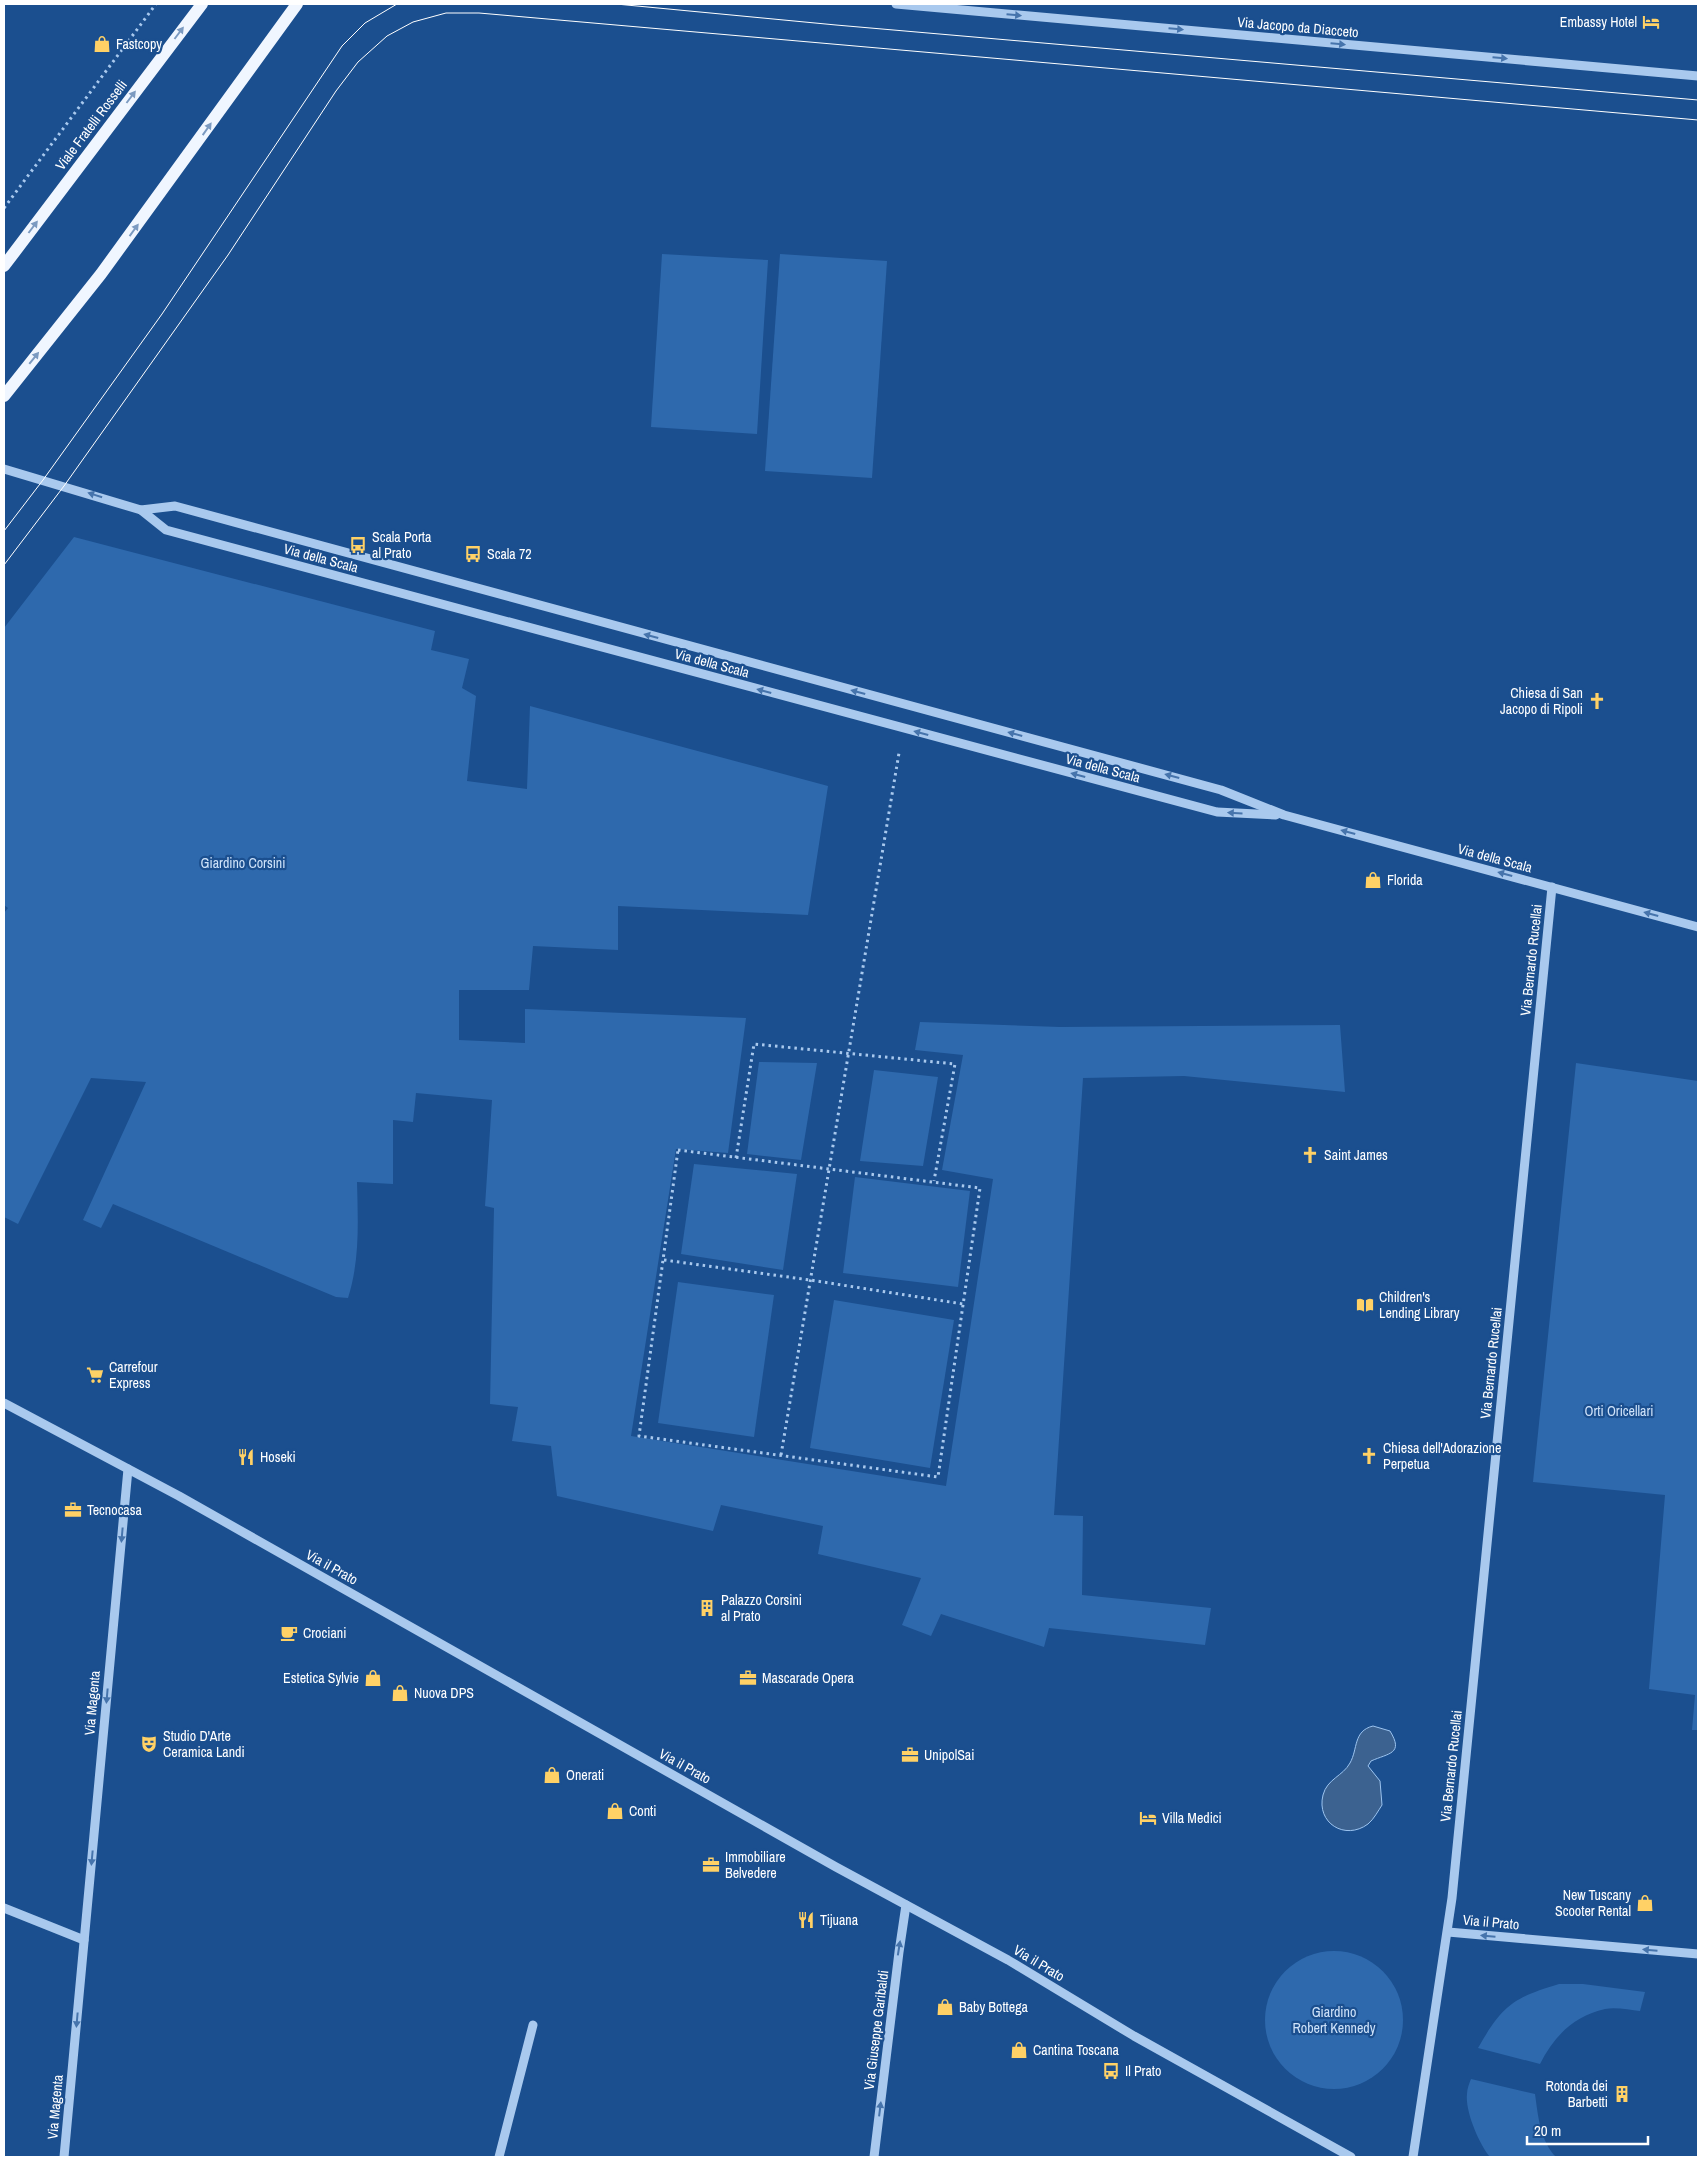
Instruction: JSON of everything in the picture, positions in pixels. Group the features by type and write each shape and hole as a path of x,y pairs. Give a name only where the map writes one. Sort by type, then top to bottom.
{"main road":[{"name":"Viale Fratelli Rosselli","path":"4,266 202,4"},
{"path":"4,396 101,274 296,4"}],"street":[{"name":"Via Jacopo da Diacceto","path":"896,4 1698,76"},
{"name":"Via della Scala","path":"4,469 141,510 166,530 1217,812 1284,815"},
{"name":"Via della Scala","path":"141,510 175,506 1221,790 1284,815 1698,927"},
{"name":"Via Bernardo Rucellai","path":"1448,1932 1552,887"},
{"name":"Via il Prato","path":"4,1403 128,1469 906,1905 1008,1960 1134,2036 1351,2157"},
{"name":"Via Magenta","path":"64,2157 128,1469"},
{"name":"Via Giuseppe Garibaldi","path":"874,2157 906,1905"},
{"path":"4,1908 84,1940"},
{"name":"Via il Prato","path":"1413,2157 1448,1932 1698,1954"},
{"path":"499,2157 533,2025"}],"path":[{"path":"4,208 156,4"},
{"path":"781,1455 900,748"},
{"path":"736,1158 754,1044 955,1064 934,1181"},
{"path":"678,1150 736,1158 980,1188 938,1477 639,1436 678,1150"},
{"path":"664,1260 963,1304"}],"green space":[{"path":"662,254 768,260 757,434 651,427"},
{"path":"780,254 887,261 872,478 765,471"},
{"name":"Giardino Corsini","path":"74,537 435,631 431,650 469,659 462,688 476,696 467,781 527,789 530,706 828,786 808,915 618,906 618,950 533,946 529,990 459,990 459,1040 525,1043 525,1009 746,1018 728,1153 676,1149 631,1436 946,1486 993,1179 942,1170 963,1055 915,1050 920,1022 1060,1027 1340,1025 1345,1092 1184,1076 1083,1078 1054,1515 1083,1516 1082,1595 1211,1608 1205,1645 1049,1628 1044,1647 941,1614 931,1636 902,1625 921,1578 818,1554 823,1526 721,1505 713,1531 557,1496 551,1446 512,1441 518,1407 490,1404 494,1208 485,1206 492,1100 416,1093 413,1122 393,1120 393,1184 357,1182 358,1226 355,1269 348,1298 336,1297 113,1204 101,1228 83,1220 146,1082 91,1078 18,1224 4,1217 4,913 8,908 4,905 4,628"},
{"path":"759,1062 817,1063 801,1160 747,1154"},
{"name":"Orti Oricellari","path":"1576,1063 1698,1081 1698,1730 1692,1730 1695,1695 1649,1689 1665,1495 1533,1482"},
{"path":"874,1070 938,1077 923,1166 860,1161"},
{"path":"694,1164 797,1174 783,1270 681,1254"},
{"path":"855,1177 970,1191 958,1287 843,1273"},
{"path":"678,1282 774,1295 754,1437 658,1423"},
{"path":"834,1300 954,1320 930,1468 810,1448"},
{"name":"Giardino Robert Kennedy","path":"1334,1951 1360,1956 1383,1971 1398,1994 1403,2020 1398,2046 1383,2069 1360,2084 1334,2089 1308,2084 1285,2069 1270,2046 1265,2020 1270,1994 1285,1971 1308,1956"},
{"path":"1559,1984 1583,1984 1645,1992 1640,2011 1618,2008 1605,2009 1594,2012 1575,2022 1559,2036 1540,2064 1478,2048 1494,2022 1510,2006 1530,1994"},
{"path":"1471,2079 1535,2094 1543,2136 1556,2157 1490,2157 1477,2136 1470,2118 1467,2092"}],"shaded area":[{"path":"1373,1726 1390,1731 1395,1744 1392,1752 1371,1761 1368,1766 1380,1781 1382,1805 1368,1824 1359,1829 1342,1830 1328,1821 1324,1814 1322,1805 1323,1795 1331,1781 1350,1763 1359,1736 1367,1728"}],"tram line":[{"path":"4,531 43,480 162,314 342,46 365,23 397,4"},
{"path":"616,4 1698,100"},
{"path":"4,565 64,486 228,255 336,91 358,62 387,36 413,22 446,13 479,13 1698,120"}],"place":[{"name":"Embassy Hotel","path":"1651,22"},
{"name":"Fastcopy","path":"102,44"},
{"name":"Scala Porta al Prato","path":"358,545"},
{"name":"Scala 72","path":"473,554"},
{"name":"Chiesa di San Jacopo di Ripoli","path":"1597,701"},
{"name":"Florida","path":"1373,880"},
{"name":"Saint James","path":"1310,1155"},
{"name":"Children's Lending Library","path":"1365,1305"},
{"name":"Carrefour Express","path":"95,1375"},
{"name":"Chiesa dell'Adorazione Perpetua","path":"1369,1456"},
{"name":"Hoseki","path":"246,1457"},
{"name":"Tecnocasa","path":"73,1510"},
{"name":"Palazzo Corsini al Prato","path":"707,1608"},
{"name":"Crociani","path":"289,1633"},
{"name":"Estetica Sylvie","path":"373,1678"},
{"name":"Mascarade Opera","path":"748,1678"},
{"name":"Nuova DPS","path":"400,1693"},
{"name":"Studio D'Arte Ceramica Landi","path":"149,1744"},
{"name":"UnipolSai","path":"910,1755"},
{"name":"Onerati","path":"552,1775"},
{"name":"Conti","path":"615,1811"},
{"name":"Villa Medici","path":"1148,1818"},
{"name":"Immobiliare Belvedere","path":"711,1865"},
{"name":"New Tuscany Scooter Rental","path":"1645,1903"},
{"name":"Tijuana","path":"806,1920"},
{"name":"Baby Bottega","path":"945,2007"},
{"name":"Cantina Toscana","path":"1019,2050"},
{"name":"Il Prato","path":"1111,2071"},
{"name":"Rotonda dei Barbetti","path":"1622,2094"}]}
